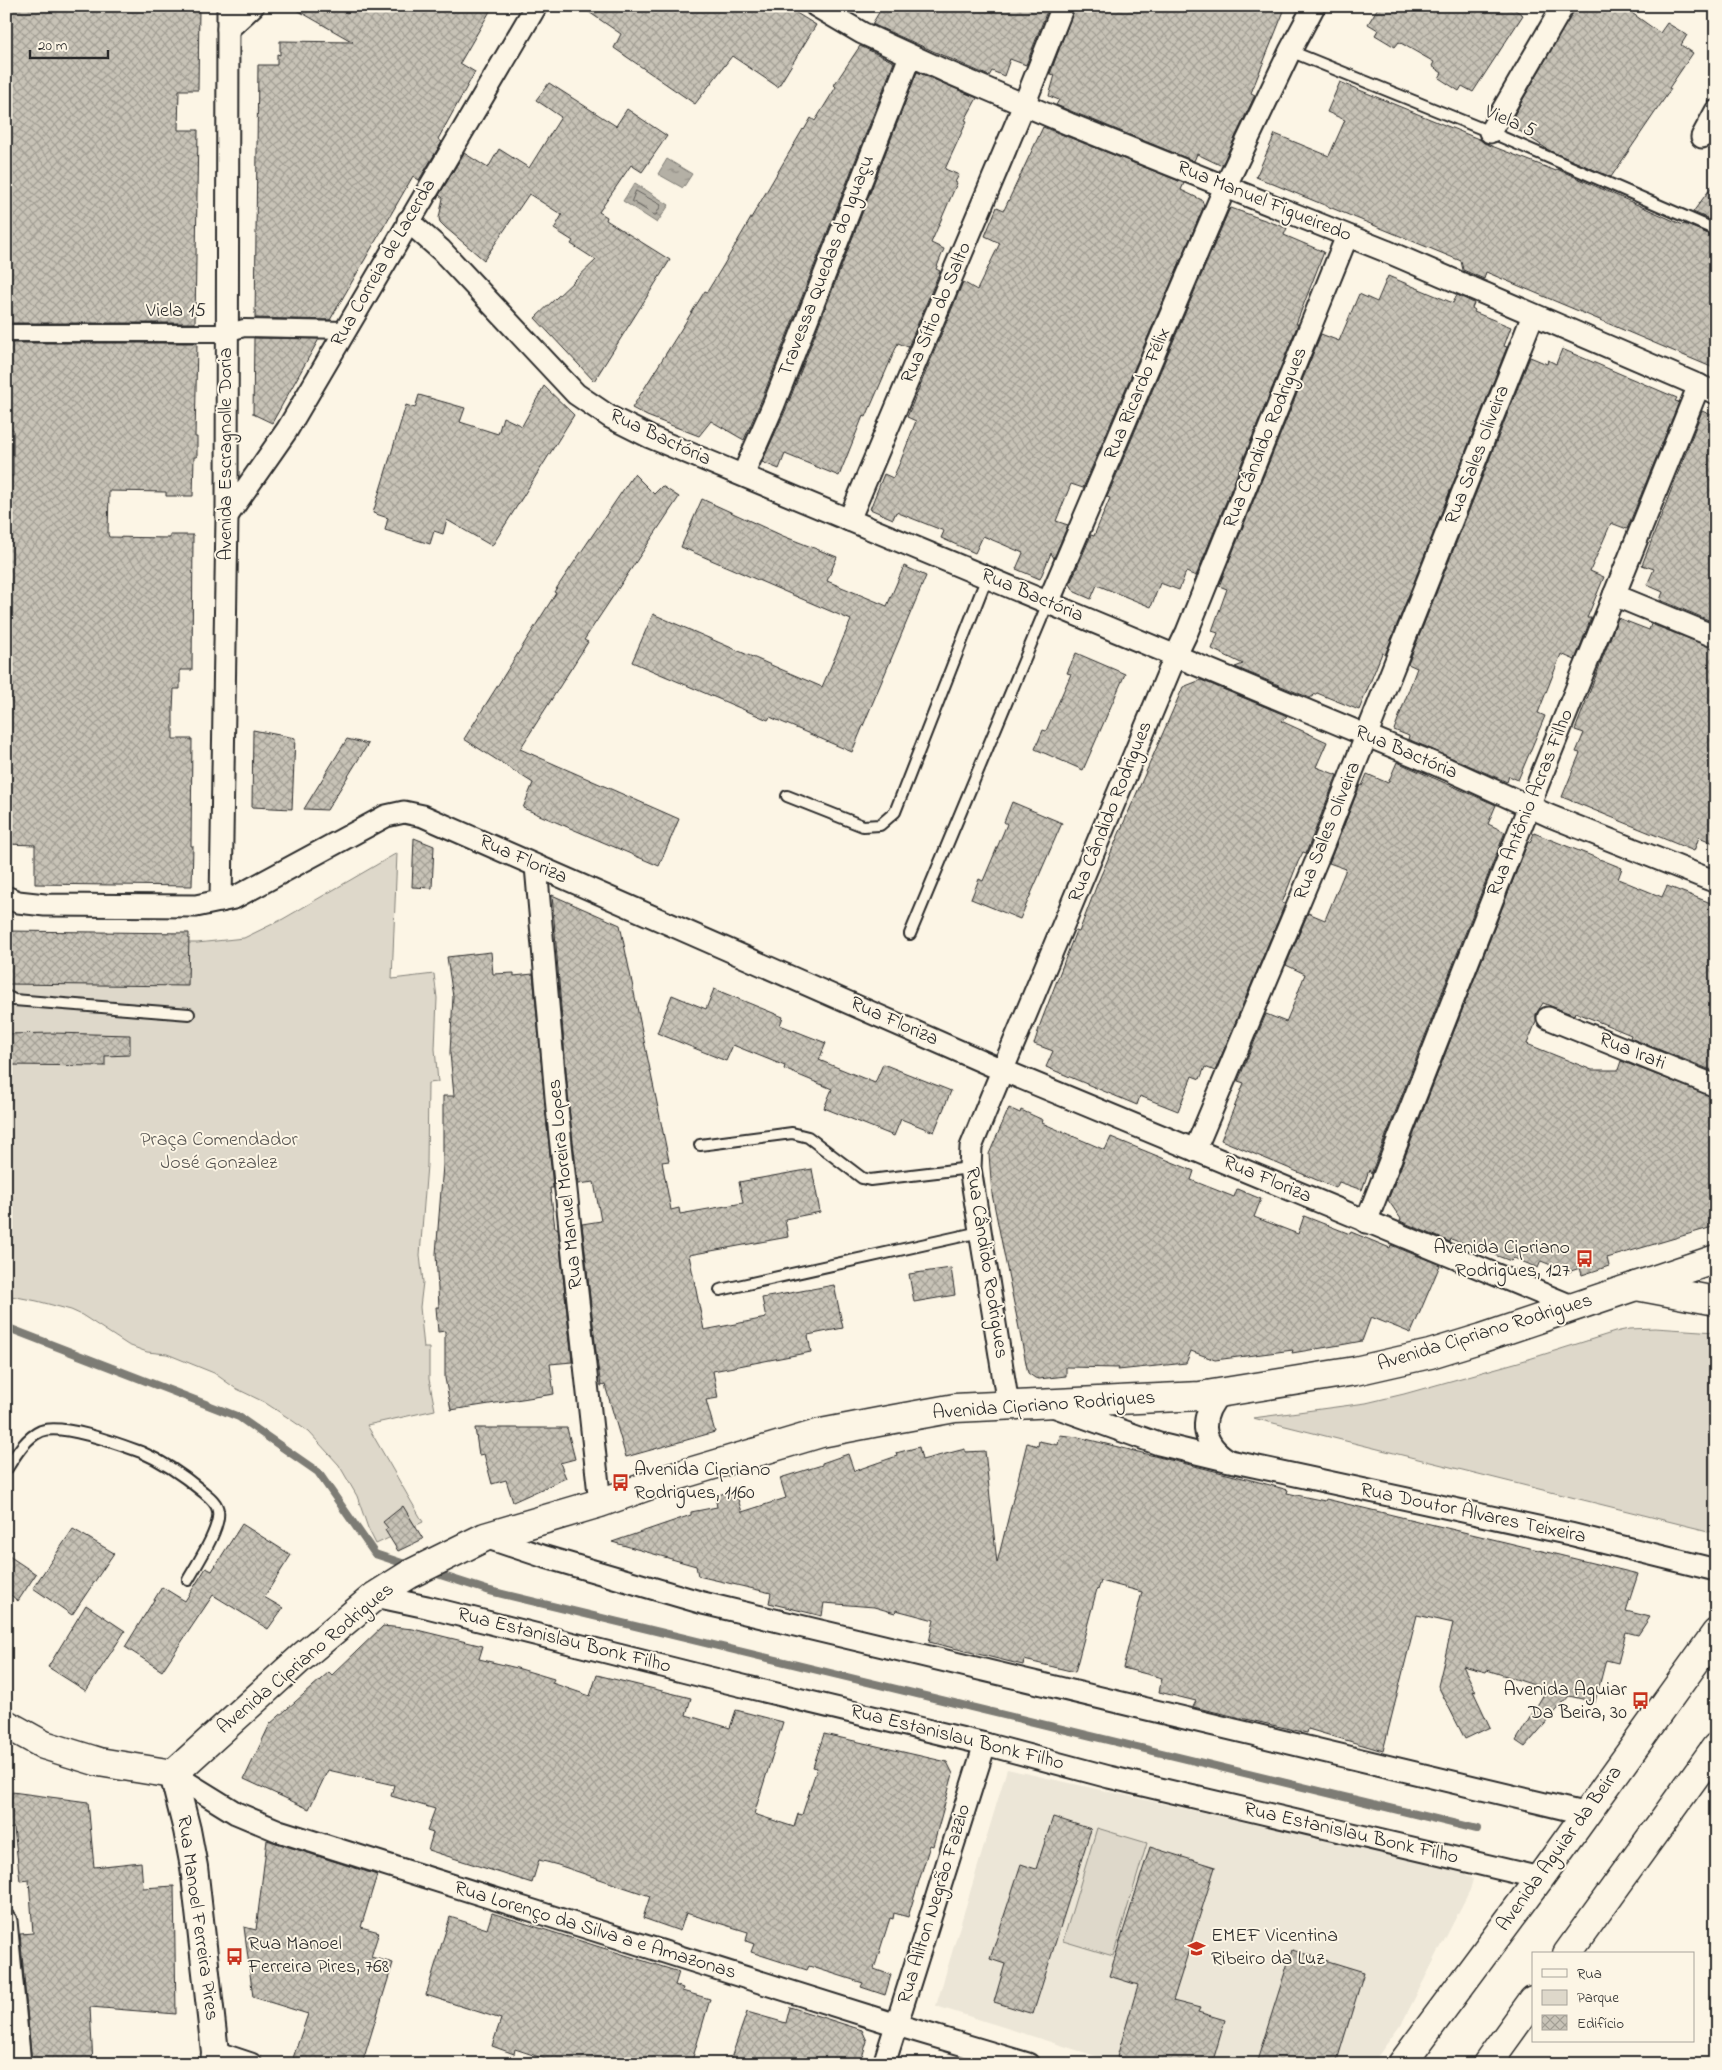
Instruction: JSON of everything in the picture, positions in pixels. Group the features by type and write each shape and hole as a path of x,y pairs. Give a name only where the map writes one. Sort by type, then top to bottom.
{"main road":[{"name":"Avenida Cipriano Rodrigues","path":"173,1774 302,1657 375,1596 410,1574 485,1537 600,1502 673,1477 821,1433 955,1408 1200,1396 1355,1371 1430,1354 1716,1259"},
{"path":"1634,1285 1716,1301"},
{"name":"Avenida Aguiar da Beira","path":"1402,2064 1587,1814 1716,1633"},
{"path":"6,1724 44,1745 99,1762 173,1774"},
{"path":"1569,1952 1712,1765"},
{"path":"1487,2064 1532,2001"}],"street":[{"name":"Avenida Escragnolle Doria","path":"221,901 227,516 228,6"},
{"path":"228,29 253,6"},
{"name":"Rua Correia de Lacerda","path":"227,516 287,430 536,6"},
{"name":"Rua Manuel Figueiredo","path":"816,6 862,33 910,56 1024,105 1386,251 1708,389"},
{"name":"Rua Sítio do Salto","path":"849,520 1024,105 1063,6"},
{"name":"Rua Ricardo Félix","path":"1048,603 1226,185 1290,51 1314,6"},
{"path":"1490,132 1563,6"},
{"name":"Travessa Quedas do Iguaçu","path":"742,475 774,404 910,56"},
{"path":"1702,137 1716,111"},
{"name":"Rua Bactória","path":"408,221 441,250 576,394 610,417 650,437 1447,769 1529,806 1716,882"},
{"name":"Rua Cândido Rodrigues","path":"1008,1404 970,1168 971,1147 1175,657 1214,568 1347,236"},
{"name":"Rua Sales Oliveira","path":"1195,1150 1366,736 1533,315"},
{"name":"Viela 15","path":"6,333 226,333 244,328 346,330"},
{"name":"Rua Antônio Acras Filho","path":"1366,1222 1614,595 1708,389"},
{"path":"1614,595 1716,637"},
{"name":"Rua Floriza","path":"6,897 18,902 45,905 196,906 234,898 386,816 404,812 423,816 1002,1070 1574,1307"},
{"name":"Rua Manuel Moreira Lopes","path":"536,866 557,1108 600,1502"},
{"name":"Rua Irati","path":"1548,1018 1716,1086"},
{"name":"Rua Doutor Àlvares Teixeira","path":"1222,1392 1212,1402 1206,1415 1205,1430 1209,1443 1218,1454 1230,1461"},
{"name":"Rua Doutor Àlvares Teixeira","path":"1046,1404 1159,1444 1570,1534 1716,1570"},
{"path":"485,1537 542,1556 703,1603 1587,1814"},
{"name":"Rua Estanislau Bonk Filho","path":"375,1596 427,1606 719,1680 985,1744 1109,1777 1540,1878"},
{"name":"Rua Ailton Negrão Fazzio","path":"884,2064 985,1744"},
{"name":"Rua Lorenço da Silva a e Amazonas","path":"173,1774 236,1813 279,1831 897,2025 1028,2064"},
{"name":"Rua Manoel Ferreira Pires","path":"173,1774 194,1867 214,2058"},
{"path":"6,1921 20,2064"},
{"path":"214,2058 251,2064"}],"lane":[{"name":"Viela 5","path":"1290,51 1490,132 1716,230"},
{"path":"788,796 864,826 880,825 894,812 987,577"},
{"path":"910,934 1048,603"},
{"path":"6,996 14,1000 189,1014"},
{"path":"700,1145 792,1134 808,1137 862,1178 870,1180 970,1168"},
{"path":"720,1290 980,1232"},
{"path":"6,1470 29,1438 42,1431 60,1430 89,1435 142,1453 188,1479 215,1502 219,1511 217,1525 188,1580"}],"shaded area":[{"name":"EMEF Vicentina Ribeiro da Luz","path":"1007,1769 1459,1870 1473,1879 1470,1890 1402,2023 1372,2064 1121,2064 936,2006"}],"green space":[{"name":"Praça Comendador José Gonzalez","path":"397,853 392,979 434,974 437,998 435,1049 438,1082 428,1083 427,1165 420,1255 423,1282 420,1307 424,1348 429,1348 429,1379 435,1410 367,1425 423,1522 376,1544 368,1528 357,1496 339,1465 309,1432 287,1417 264,1402 235,1388 214,1373 167,1354 147,1352 128,1345 71,1310 6,1295 6,940 17,942 197,943 244,938 283,919"},
{"path":"1655,1328 1716,1332 1716,1533 1253,1418 1366,1403 1529,1359 1615,1332 1629,1329"},
{"path":"1097,1828 1147,1843 1113,1956 1063,1941"}],"water":[{"path":"667,159 692,174 683,188 658,174"},
{"path":"635,183 669,205 657,223 623,201"}],"building":[{"path":"6,6 199,6 198,90 179,90 178,130 198,130 195,323 6,323"},
{"path":"290,6 493,6 460,63 475,72 438,139 442,142 419,180 413,176 330,320 255,318 258,65 277,65 277,54 280,55 280,41 353,42"},
{"path":"580,6 785,6 816,25 778,87 732,56 695,104 614,48 621,34"},
{"path":"883,6 1049,6 1026,65 1010,59 1004,76 992,71 989,76 872,24"},
{"path":"1075,6 1286,6 1251,93 1255,95 1223,163 1220,165 1197,154 1194,161 1056,105 1059,100 1049,96 1055,75 1050,74"},
{"path":"1379,6 1509,6 1523,15 1473,92 1462,86 1459,91 1439,78 1442,73 1432,66 1434,62 1399,42 1395,47 1375,35 1378,30 1368,24"},
{"path":"1576,6 1622,6 1660,33 1667,23 1687,35 1681,45 1693,53 1669,88 1671,89 1611,177 1550,151 1509,124"},
{"path":"860,46 894,62 762,399 744,440 711,421 699,436 647,416 632,408 705,291 707,292 723,266 803,129 811,118 815,121 836,87 834,85"},
{"path":"917,72 977,98 965,120 967,121 945,169 959,175 931,243 944,249 936,269 940,271 908,347 898,343 866,417 863,416 839,476 785,454 779,469 762,462 786,409"},
{"path":"1340,82 1481,140 1484,143 1556,171 1557,169 1683,225 1716,237 1716,369 1486,272 1484,279 1463,270 1461,261 1256,177 1275,134 1329,156 1345,120 1327,112"},
{"path":"549,83 616,126 627,109 667,136 642,172 631,165 599,212 607,217 606,220 670,260 594,381 535,318 596,260 571,244 573,241 554,229 562,215 529,194 484,260 446,228 439,218 443,198 439,195 464,153 488,168 499,149 529,168 561,117 536,100"},
{"path":"1043,127 1184,183 1181,190 1202,200 1204,206 1083,488 1071,484 1056,521 1068,525 1054,558 1051,553 1040,579 1016,569 1023,553 983,536 975,553 941,538 944,531 896,512 893,519 870,509 884,474 893,478 901,460 916,421 907,417 963,282 977,290 1000,243 985,236 997,207 1004,210"},
{"path":"1716,181 1716,222 1693,212"},
{"path":"1231,208 1287,228 1284,235 1324,252 1296,324 1298,324 1196,576 1186,572 1179,590 1160,583 1151,607 1097,585 1091,599 1075,592 1070,584 1091,535 1094,536 1110,498 1107,497"},
{"path":"1388,276 1453,303 1457,295 1474,303 1472,308 1475,310 1474,312 1511,327 1504,346 1507,347 1385,655 1382,653 1359,710 1317,693 1310,698 1235,667 1243,664 1212,649 1218,633 1212,631 1227,589 1219,586 1321,334 1339,341 1359,294 1377,302"},
{"path":"254,338 319,339 272,423 253,414"},
{"path":"6,343 197,343 195,437 197,437 197,457 194,457 193,496 166,496 166,492 109,491 108,534 109,537 170,538 170,535 193,535 192,670 180,670 180,689 174,689 173,710 173,739 192,739 192,886 35,884 35,845 6,844 6,476 13,476 13,429 6,429"},
{"path":"1562,349 1677,398 1675,401 1679,402 1627,529 1611,523 1590,571 1604,577 1587,618 1591,618 1575,660 1561,654 1538,713 1545,716 1518,780 1509,776 1507,782 1408,739 1409,736 1394,730 1417,668 1408,664 1530,357 1547,364 1548,360 1556,364"},
{"path":"544,386 574,415 492,546 447,520 443,534 434,531 430,544 385,530 388,518 373,513 406,405 415,408 419,395 465,408 460,422 498,434 503,417 522,426"},
{"path":"1702,411 1716,417 1716,623 1660,600 1663,592 1647,585 1654,569 1642,565"},
{"path":"634,474 654,494 662,486 679,497 584,640 588,642 520,749 679,819 659,866 523,808 533,783 464,739 556,593 554,592"},
{"path":"702,499 783,536 837,557 827,581 887,606 904,566 926,576 852,752 770,717 768,720 632,662 653,614 822,687 851,620 681,547"},
{"path":"1618,618 1649,630 1651,624 1716,649 1716,844 1699,837 1694,851 1562,797 1580,753 1576,752 1584,733 1575,730"},
{"path":"1076,653 1125,674 1083,770 1035,749 1043,730 1046,731 1071,674 1067,673"},
{"path":"1201,680 1287,716 1281,721 1327,742 1316,767 1337,775 1306,853 1303,852 1298,862 1282,903 1285,904 1215,1071 1205,1067 1200,1079 1192,1076 1178,1111 1140,1096 1137,1105 1046,1067 1053,1051 1034,1044 1076,931 1079,932 1098,882 1183,687"},
{"path":"253,730 295,738 292,809 252,807"},
{"path":"347,739 368,744 327,810 304,809"},
{"path":"1397,762 1496,805 1488,824 1505,832 1371,1174 1369,1170 1362,1190 1339,1182 1336,1188 1221,1140 1244,1083 1238,1081 1266,1014 1286,1022 1294,1003 1305,974 1286,965 1308,913 1325,920 1346,869 1329,863 1360,785 1362,786 1367,774 1388,783"},
{"path":"1012,802 1062,823 1020,919 971,899 979,879 983,881 1007,824 1004,822"},
{"path":"1534,833 1622,868 1618,879 1662,897 1667,886 1716,905 1716,1072 1630,1038 1631,1035 1575,1012 1574,1015 1543,1003 1536,1014 1536,1022 1527,1044 1592,1070 1618,1070 1621,1061 1716,1098 1716,1226 1607,1258 1609,1266 1582,1275 1580,1268 1568,1272 1541,1261 1538,1268 1514,1258 1511,1261 1451,1239 1450,1242 1400,1221 1401,1219 1388,1200 1528,842 1530,843"},
{"path":"414,838 434,846 432,888 412,887"},
{"path":"552,895 620,925 669,1161 662,1162 671,1210 679,1208 680,1214 743,1203 739,1182 812,1169 820,1212 785,1219 788,1237 689,1255 704,1330 766,1318 762,1298 834,1285 843,1328 808,1335 811,1352 713,1371 718,1398 706,1400 715,1432 626,1457 605,1385 601,1386 597,1360 582,1224 601,1221 594,1182 578,1184 569,1107"},
{"path":"6,931 189,933 188,986 6,984"},
{"path":"491,952 493,974 514,973 514,976 533,974 553,1188 550,1188 555,1228 558,1228 572,1362 550,1364 554,1394 451,1410 445,1378 445,1331 438,1332 436,1307 439,1307 436,1254 443,1165 443,1096 454,1096 450,1053 453,997 447,957"},
{"path":"714,989 783,1017 780,1025 826,1043 819,1060 875,1083 883,1064 951,1091 934,1132 901,1119 894,1136 824,1108 832,1089 784,1069 785,1066 733,1045 726,1061 657,1033 672,995 706,1009"},
{"path":"6,1034 130,1035 130,1055 105,1056 105,1066 6,1065"},
{"path":"1009,1108 1020,1113 1021,1110 1043,1120 1042,1123 1105,1150 1111,1137 1194,1171 1191,1180 1234,1197 1237,1189 1261,1199 1254,1217 1298,1234 1304,1216 1390,1248 1391,1245 1440,1265 1411,1333 1371,1317 1362,1341 1346,1344 1292,1353 1293,1350 1215,1360 1191,1351 1186,1363 1118,1370 1119,1368 1066,1367 1066,1376 1035,1378 1028,1373 992,1194 989,1154"},
{"path":"951,1268 955,1295 914,1302 909,1274"},
{"path":"475,1428 567,1428 575,1459 560,1463 566,1478 513,1502 506,1480 492,1484 484,1454 479,1455"},
{"path":"1060,1435 1078,1437 1259,1482 1288,1490 1287,1493 1325,1501 1326,1499 1638,1574 1626,1611 1650,1617 1638,1635 1626,1632 1618,1663 1606,1660 1595,1702 1569,1696 1525,1747 1516,1741 1547,1689 1487,1670 1486,1672 1463,1666 1490,1727 1465,1739 1438,1686 1453,1623 1417,1615 1383,1751 1308,1729 1307,1733 1193,1707 1196,1701 1159,1692 1162,1678 1123,1668 1142,1592 1101,1581 1097,1589 1075,1672 1024,1660 1023,1665 929,1642 934,1620 896,1610 895,1613 874,1607 824,1603 822,1616 769,1603 771,1593 698,1576 696,1566 612,1542 691,1515 691,1512 717,1507 715,1496 735,1490 742,1512 786,1498 780,1478 822,1465 822,1463 848,1454 854,1471 897,1456 896,1453 919,1447 922,1460 965,1449 965,1452 985,1451 997,1563 1027,1443 1038,1446 1039,1441 1058,1445"},
{"path":"403,1506 423,1539 398,1551 385,1530 388,1528 383,1522"},
{"path":"242,1524 291,1555 264,1597 283,1608 268,1629 213,1595 162,1671 125,1647 162,1587 185,1601 206,1568 212,1571"},
{"path":"73,1529 114,1553 72,1615 33,1588"},
{"path":"6,1554 36,1574 18,1601 6,1591"},
{"path":"86,1605 125,1631 86,1691 48,1667"},
{"path":"383,1626 413,1629 483,1646 479,1659 554,1679 552,1683 590,1696 597,1675 691,1698 686,1715 730,1728 736,1710 783,1722 754,1814 794,1827 798,1814 802,1815 817,1768 813,1767 824,1734 947,1762 953,1774 933,1846 930,1845 908,1917 894,1913 893,1919 890,1918 874,1969 891,1975 885,1995 861,1987 863,1983 809,1966 807,1970 751,1952 754,1944 746,1941 748,1932 686,1913 680,1931 643,1918 650,1896 558,1865 539,1860 532,1883 428,1850 433,1833 427,1831 435,1809 391,1796 394,1785 328,1770 309,1809 244,1779 270,1724 329,1672 332,1675"},
{"path":"12,1792 88,1802 94,1867 141,1862 143,1888 174,1886 176,2014 90,2007 93,2064 32,2064 20,1934 33,1933 29,1880 20,1881 14,1828 9,1829"},
{"path":"1053,1817 1091,1829 1033,2014 994,2002 1005,1964 990,1959 1021,1864 1036,1869"},
{"path":"267,1840 377,1875 361,1927 379,1932 371,1957 393,1963 362,2064 312,2064 293,2058 308,2014 253,1997 244,1927 256,1930"},
{"path":"1150,1847 1215,1867 1173,2001 1200,2008 1198,2012 1225,2020 1212,2064 1141,2064 1117,2057 1138,1985 1109,1976"},
{"path":"492,1913 679,1972 675,1985 683,1988 682,1991 710,1999 691,2064 560,2064 515,2049 514,2054 492,2046 501,2019 426,1995 450,1917 487,1929"},
{"path":"1292,1950 1364,1972 1336,2064 1256,2064"},
{"path":"790,2007 862,2030 867,2041 860,2064 729,2064 747,2012 786,2023"}],"waterway":[{"path":"6,1327 239,1417 318,1472 375,1554 411,1566"},
{"path":"431,1572 490,1591 1477,1829"}],"place":[{"name":"Avenida Cipriano Rodrigues, 127","path":"1584,1259"},
{"name":"Avenida Cipriano Rodrigues, 1160","path":"620,1482"},
{"name":"Avenida Aguiar Da Beira, 30","path":"1641,1701"},
{"name":"EMEF Vicentina Ribeiro da Luz","path":"1197,1948"},
{"name":"Rua Manoel Ferreira Pires, 768","path":"234,1956"}]}
